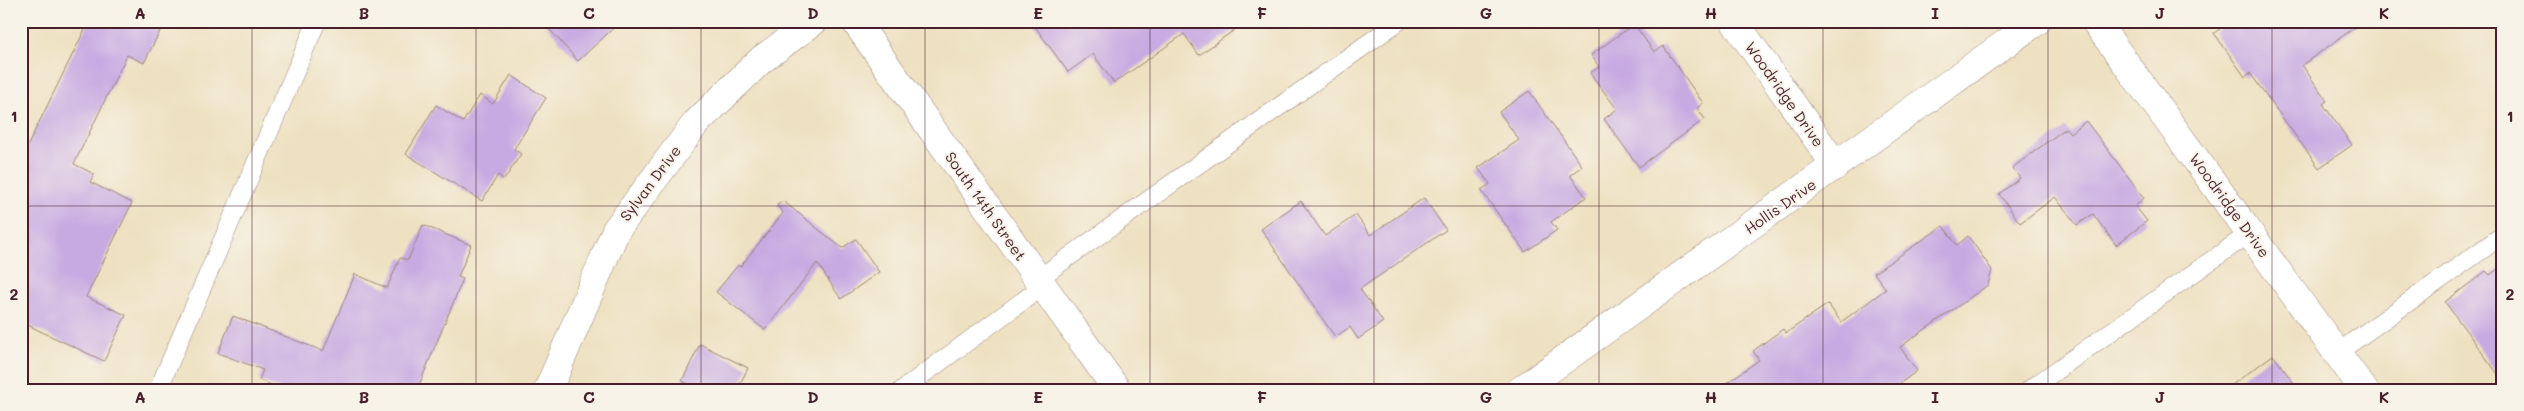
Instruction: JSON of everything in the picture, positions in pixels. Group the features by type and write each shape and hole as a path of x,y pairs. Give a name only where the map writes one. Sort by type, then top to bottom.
{"street":[{"name":"Sylvan Drive","path":"548,390 616,230 696,123 761,60 814,21"},
{"name":"South 14th Street","path":"855,21 1117,390"},
{"name":"Woodridge Drive","path":"1734,21 1836,166"},
{"name":"Hollis Drive","path":"1521,390 2037,21"},
{"name":"Woodridge Drive","path":"2095,21 2364,390"}],"lane":[{"path":"158,390 317,21"},
{"path":"902,390 1041,282 1399,21"},
{"path":"2029,390 2250,233"},
{"path":"2337,353 2503,235"}],"building":[{"path":"89,21 165,21 144,63 127,55 74,164 94,174 90,182 132,203 86,297 126,315 104,361 21,322 21,159"},
{"path":"542,21 621,21 578,61"},
{"path":"1031,21 1247,21 1199,55 1184,34 1114,83 1093,54 1068,72"},
{"path":"2231,21 2364,21 2302,65 2327,101 2323,104 2352,145 2319,168 2250,73 2245,77 2214,33"},
{"path":"1634,24 1654,52 1663,46 1703,103 1697,108 1705,119 1639,167 1604,119 1617,109 1590,73 1599,67 1591,55"},
{"path":"511,75 546,98 514,149 521,154 504,180 498,175 482,201 406,154 436,105 463,122 480,95 493,104"},
{"path":"1529,91 1582,166 1570,175 1586,197 1551,222 1557,230 1525,252 1481,190 1490,184 1478,168 1519,140 1499,112"},
{"path":"2086,121 2144,198 2135,206 2147,221 2116,245 2093,214 2077,225 2055,197 2020,223 1999,194 2020,178 2012,168 2066,128 2070,133"},
{"path":"1424,198 1446,230 1360,289 1383,322 1358,339 1350,327 1335,337 1261,229 1301,201 1325,236 1356,215 1370,235"},
{"path":"783,201 842,248 856,239 879,272 841,299 817,263 765,330 716,292 738,265 740,267 783,213 777,205"},
{"path":"423,225 471,245 458,277 463,279 417,390 283,390 259,380 263,370 218,353 233,316 323,351 355,274 387,288 400,258 408,260"},
{"path":"1943,226 1957,245 1968,236 1992,270 1988,285 1900,347 1917,371 1891,390 1716,390 1759,360 1753,351 1783,329 1786,333 1828,304 1841,322 1886,289 1874,273"},
{"path":"2503,265 2503,381 2445,302 2486,271 2490,275"},
{"path":"700,344 748,368 737,390 701,390 682,381"},
{"path":"2273,355 2299,390 2225,390"}]}
